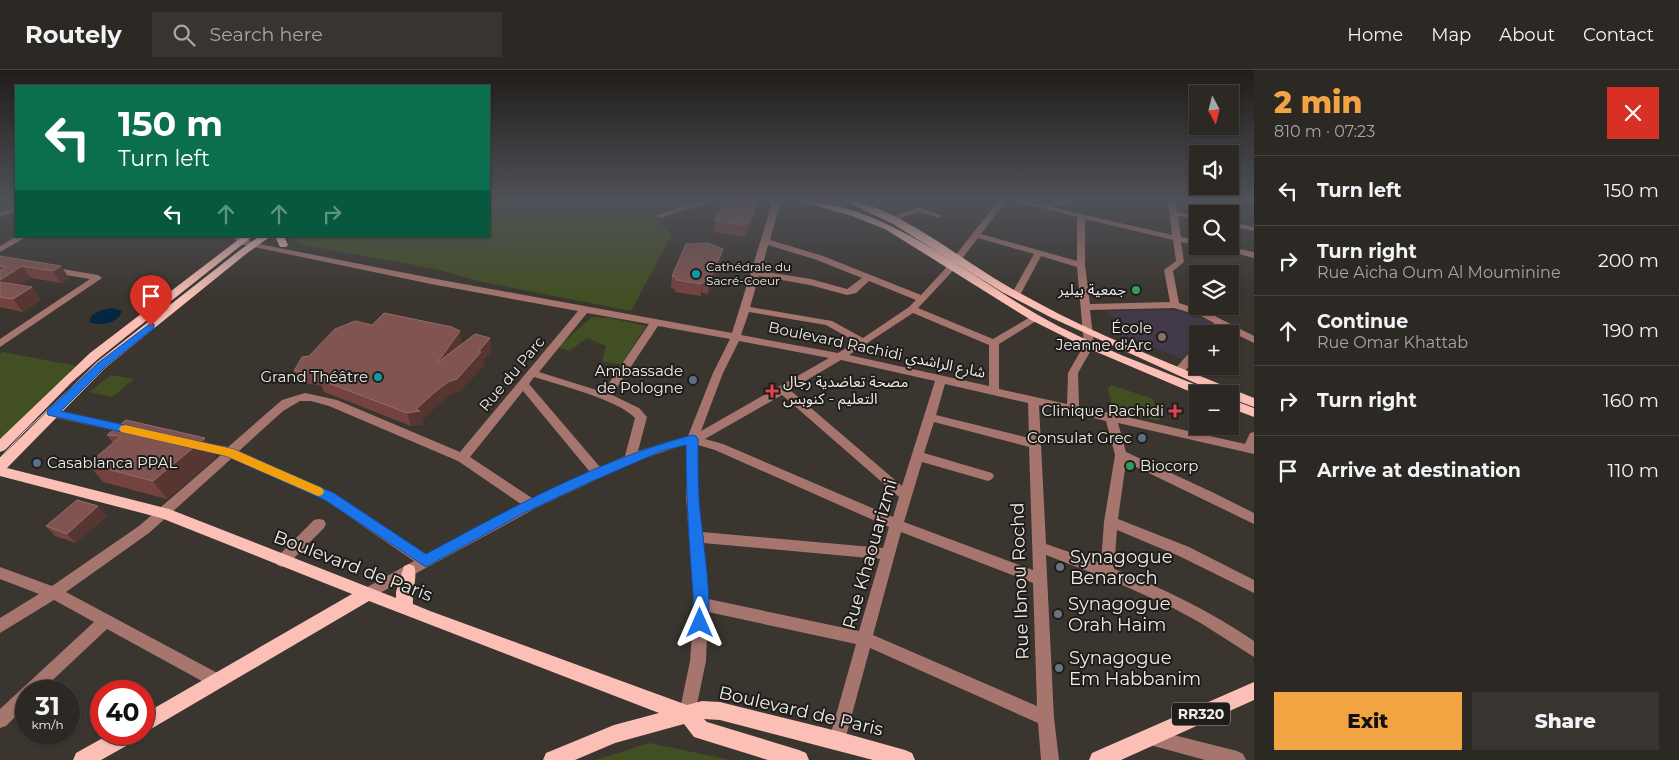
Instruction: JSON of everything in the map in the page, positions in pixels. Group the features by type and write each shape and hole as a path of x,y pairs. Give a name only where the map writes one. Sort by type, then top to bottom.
{"main road":[{"path":"898,233 1089,332 1254,403"},
{"path":"912,233 1034,318 1089,345 1189,387"},
{"path":"0,466 101,365 252,239"},
{"path":"0,447 5,438 94,356 252,239"},
{"path":"1239,407 1254,413"},
{"name":"Boulevard de Paris","path":"0,471 164,513 405,609 687,714 701,730 799,760"},
{"path":"405,609 404,592 409,571"},
{"path":"155,718 367,594"},
{"name":"RR320","path":"1099,760 1149,736 1254,691"},
{"name":"Boulevard de Paris","path":"687,714 702,710 720,711 837,740 905,760"},
{"path":"553,760 614,734 687,714"},
{"path":"83,760 109,745"}],"street":[{"path":"687,714 698,661 701,604 692,497 692,439 718,373 736,338 767,233"},
{"path":"1073,408 1073,373 1089,345 1089,332 1084,307 1081,233"},
{"path":"1155,233 1189,241"},
{"path":"1175,233 1180,262 1168,270 1175,305"},
{"path":"367,594 531,504 630,459 658,448 701,436 784,390 863,342 912,309 954,263 976,235 1081,265"},
{"path":"0,242 15,236"},
{"path":"0,249 22,237"},
{"name":"Boulevard Rachidi شارع الراشدي","path":"252,239 281,240 429,275 490,292"},
{"name":"Boulevard Rachidi شارع الراشدي","path":"252,239 582,312 655,322 838,356 1111,417 1252,445"},
{"path":"765,241 808,254 922,299"},
{"path":"1239,252 1254,255"},
{"path":"1016,295 1039,253"},
{"path":"2,342 98,278 39,268"},
{"path":"755,274 811,282 847,292 853,291 868,277"},
{"path":"1084,307 1175,305 1204,314 1254,340"},
{"path":"746,309 829,323 863,342"},
{"path":"912,309 994,343"},
{"name":"Rue du Parc","path":"462,458 582,312"},
{"path":"994,343 1034,318"},
{"path":"605,397 655,322"},
{"path":"994,343 994,391"},
{"path":"1179,371 1189,360"},
{"path":"532,373 605,397 634,409 641,415 630,459"},
{"name":"Rue Khaouarizmi","path":"837,740 888,554 941,379"},
{"path":"523,384 598,473"},
{"path":"784,390 906,496"},
{"path":"0,626 119,549 164,513 283,404 297,397 313,396 462,458 531,504"},
{"name":"Rue Ibnou Rochd","path":"1033,400 1046,718 1050,760"},
{"path":"52,413 145,434"},
{"path":"930,417 1035,444"},
{"path":"1107,571 1111,522 1121,455 1111,417"},
{"path":"692,439 719,447 897,525 1040,579"},
{"path":"183,442 229,452 329,497 426,561"},
{"path":"1121,455 1210,496 1254,519"},
{"path":"918,456 988,476"},
{"path":"1111,522 1164,541 1206,560 1254,587"},
{"path":"282,561 319,524"},
{"path":"695,537 888,554"},
{"path":"1039,547 1107,571 1186,608 1254,650"},
{"path":"0,573 54,592 217,681"},
{"path":"701,604 865,639 1046,718"},
{"path":"42,680 107,620"},
{"path":"0,720 15,706"},
{"path":"1149,736 1236,760"}],"shaded area":[{"name":"École Jeanne d'Arc","path":"1176,310 1213,322 1210,325 1189,325 1189,351 1182,359 1114,332 1120,325 1107,311"}],"green space":[{"path":"490,233 672,234 631,311 478,281 436,269 298,244 294,237 490,237"},
{"path":"592,317 610,318 646,326 621,365 602,361 606,346 587,338 569,351 558,347"},
{"path":"3,352 77,366 0,439 0,354"},
{"path":"111,375 134,379 112,397 89,392"},
{"path":"1111,385 1153,399 1160,421 1113,412 1108,389"},
{"path":"649,743 726,759 730,760 596,760"}],"water":[{"path":"112,308 122,311 113,321 103,324 89,322 92,315"}],"building":[{"name":"Cathédrale du Sacré-Coeur","path":"708,243 723,249 709,282 703,281 702,284 676,280 677,277 672,276 686,244"},
{"path":"0,256 61,266 53,271 22,266 0,280 0,271 7,267 0,266"},
{"path":"0,282 32,287 13,299 0,297"},
{"name":"Grand Théâtre","path":"384,313 452,327 460,331 437,363 475,334 490,338 479,351 481,352 457,379 448,382 435,392 416,409 420,411 407,413 318,379 331,374 294,371 302,357 309,356 335,329 355,321 372,325"},
{"path":"126,420 205,438 153,481 88,464 121,436 107,435"},
{"path":"77,500 98,506 67,534 46,526"}],"tram line":[{"path":"0,458 24,432 98,363 261,237"}],"slow traffic":[{"path":"125,429 229,452 318,492"}],"place":[{"name":"Cathédrale du Sacré-Coeur","path":"696,274"},
{"name":"جمعية بيلير","path":"1136,290"},
{"name":"École Jeanne d'Arc","path":"1162,337"},
{"name":"Grand Théâtre","path":"378,377"},
{"name":"Ambassade de Pologne","path":"693,380"},
{"name":"مصحة تعاضدية رجال التعليم - كنوبس","path":"772,391"},
{"name":"Clinique Rachidi","path":"1175,411"},
{"name":"Consulat Grec","path":"1142,438"},
{"name":"Casablanca PPAL","path":"37,463"},
{"name":"Biocorp","path":"1130,466"},
{"name":"Synagogue Benaroch","path":"1060,567"},
{"name":"Synagogue Orah Haim","path":"1058,614"},
{"name":"Synagogue Em Habbanim","path":"1059,668"}],"route":[{"path":"151,326 101,365 52,413 229,452 329,497 426,561 517,510 584,479 658,448 692,439 692,497 701,604 700,623"}]}
